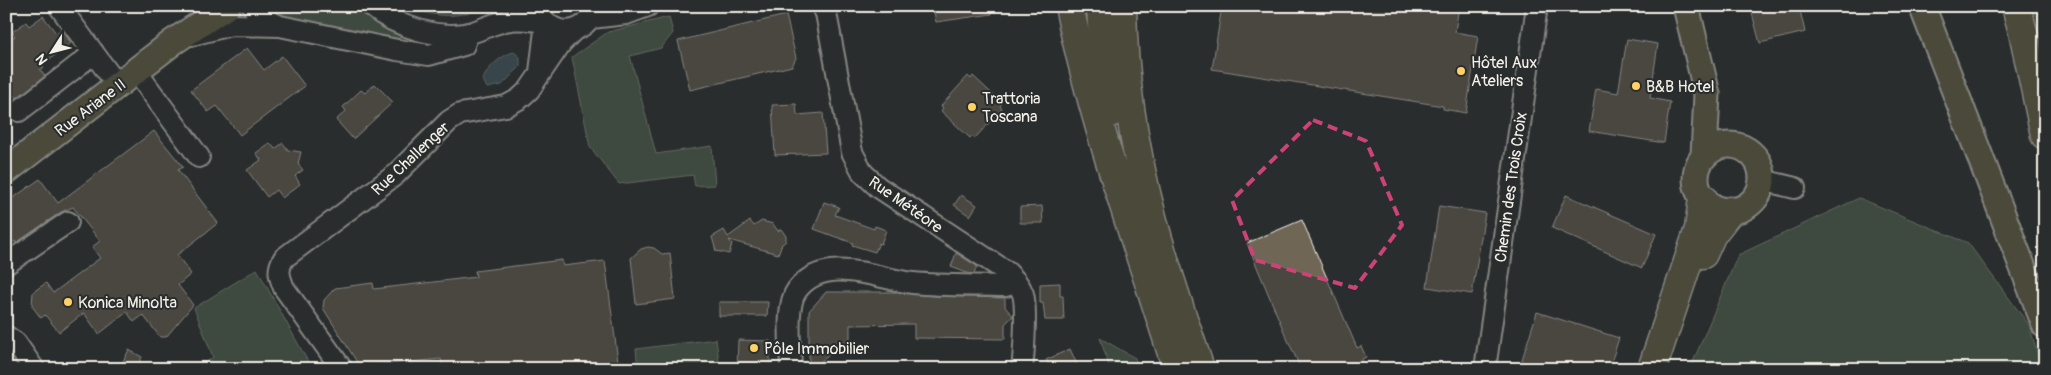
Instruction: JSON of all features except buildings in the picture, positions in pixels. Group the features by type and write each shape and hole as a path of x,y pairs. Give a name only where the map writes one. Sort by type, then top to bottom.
{"highway":[{"path":"1068,6 1119,196 1138,246 1177,369"},
{"path":"1101,6 1105,74 1113,132 1123,187 1138,246"},
{"path":"1122,6 1129,96 1141,174 1154,226 1200,369"},
{"path":"2016,6 2045,135"},
{"path":"1652,369 1702,221 1703,198"},
{"path":"1664,369 1703,254 1712,234 1730,211"},
{"path":"1179,305 1204,369"}],"main road":[{"name":"Rue Ariane II","path":"173,42 208,6"},
{"name":"Rue Ariane II","path":"6,170 173,42 227,6"},
{"path":"1686,6 1707,94 1722,122 1740,146 1757,159 1761,169 1762,180 1756,198 1748,205 1740,210 1730,211 1712,206 1703,198 1696,183 1696,173 1699,164 1704,155 1721,145 1740,146"},
{"path":"1922,6 2045,325"},
{"path":"1704,155 1707,94"}],"street":[{"path":"59,6 94,53 127,78 198,157"},
{"path":"252,6 258,16 280,26"},
{"path":"372,6 390,19 408,26 449,35 468,33 511,20 543,14"},
{"name":"Rue Météore","path":"822,6 826,13 852,152 863,173 878,187 1007,272 1017,283"},
{"name":"Chemin des Trois Croix","path":"1485,369 1537,6"},
{"path":"592,12 626,14 642,7"},
{"name":"Rue Challenger","path":"342,369 284,288 279,277 279,268 284,258 395,175 449,120 472,110 506,106 519,99 539,76 561,43 574,31 586,24 592,12"},
{"path":"543,14 558,30 574,31"},
{"path":"539,76 543,14"},
{"path":"173,42 200,32 231,24 280,26 429,55 464,45 468,33"},
{"path":"19,111 94,53"},
{"path":"1762,180 1795,188"},
{"path":"6,264 68,222"},
{"path":"792,369 791,303 798,289 812,276 833,270 871,273 912,283 1005,286 1017,283 1024,296 1022,369"},
{"path":"6,336 16,343 34,369"},
{"path":"6,347 7,352 19,369"}],"highlighted area":[{"path":"1313,120 1366,141 1402,225 1355,288 1255,260 1232,200"}],"green space":[{"path":"259,6 356,6 382,27 432,46 420,46 277,17"},
{"path":"402,6 489,6 455,15 435,15"},
{"path":"2024,6 2045,6 2045,92"},
{"path":"669,17 673,33 661,48 630,56 656,154 712,146 715,185 695,186 693,175 619,184 590,147 572,57 608,32"},
{"path":"1859,198 1968,243 2029,325 2042,369 1690,369 1738,255"},
{"path":"257,269 312,369 198,369 213,357 194,308"},
{"path":"1100,338 1135,358 1139,369 1110,369"},
{"path":"716,339 720,369 638,369 636,349"}],"water":[{"path":"514,52 520,57 520,67 502,85 487,88 483,80 491,66"}],"place":[{"name":"Hôtel Aux Ateliers","path":"1461,71"},
{"name":"B&B Hotel","path":"1636,86"},
{"name":"Trattoria Toscana","path":"972,107"},
{"name":"Konica Minolta","path":"68,302"},
{"name":"Pôle Immobilier","path":"754,348"}]}
